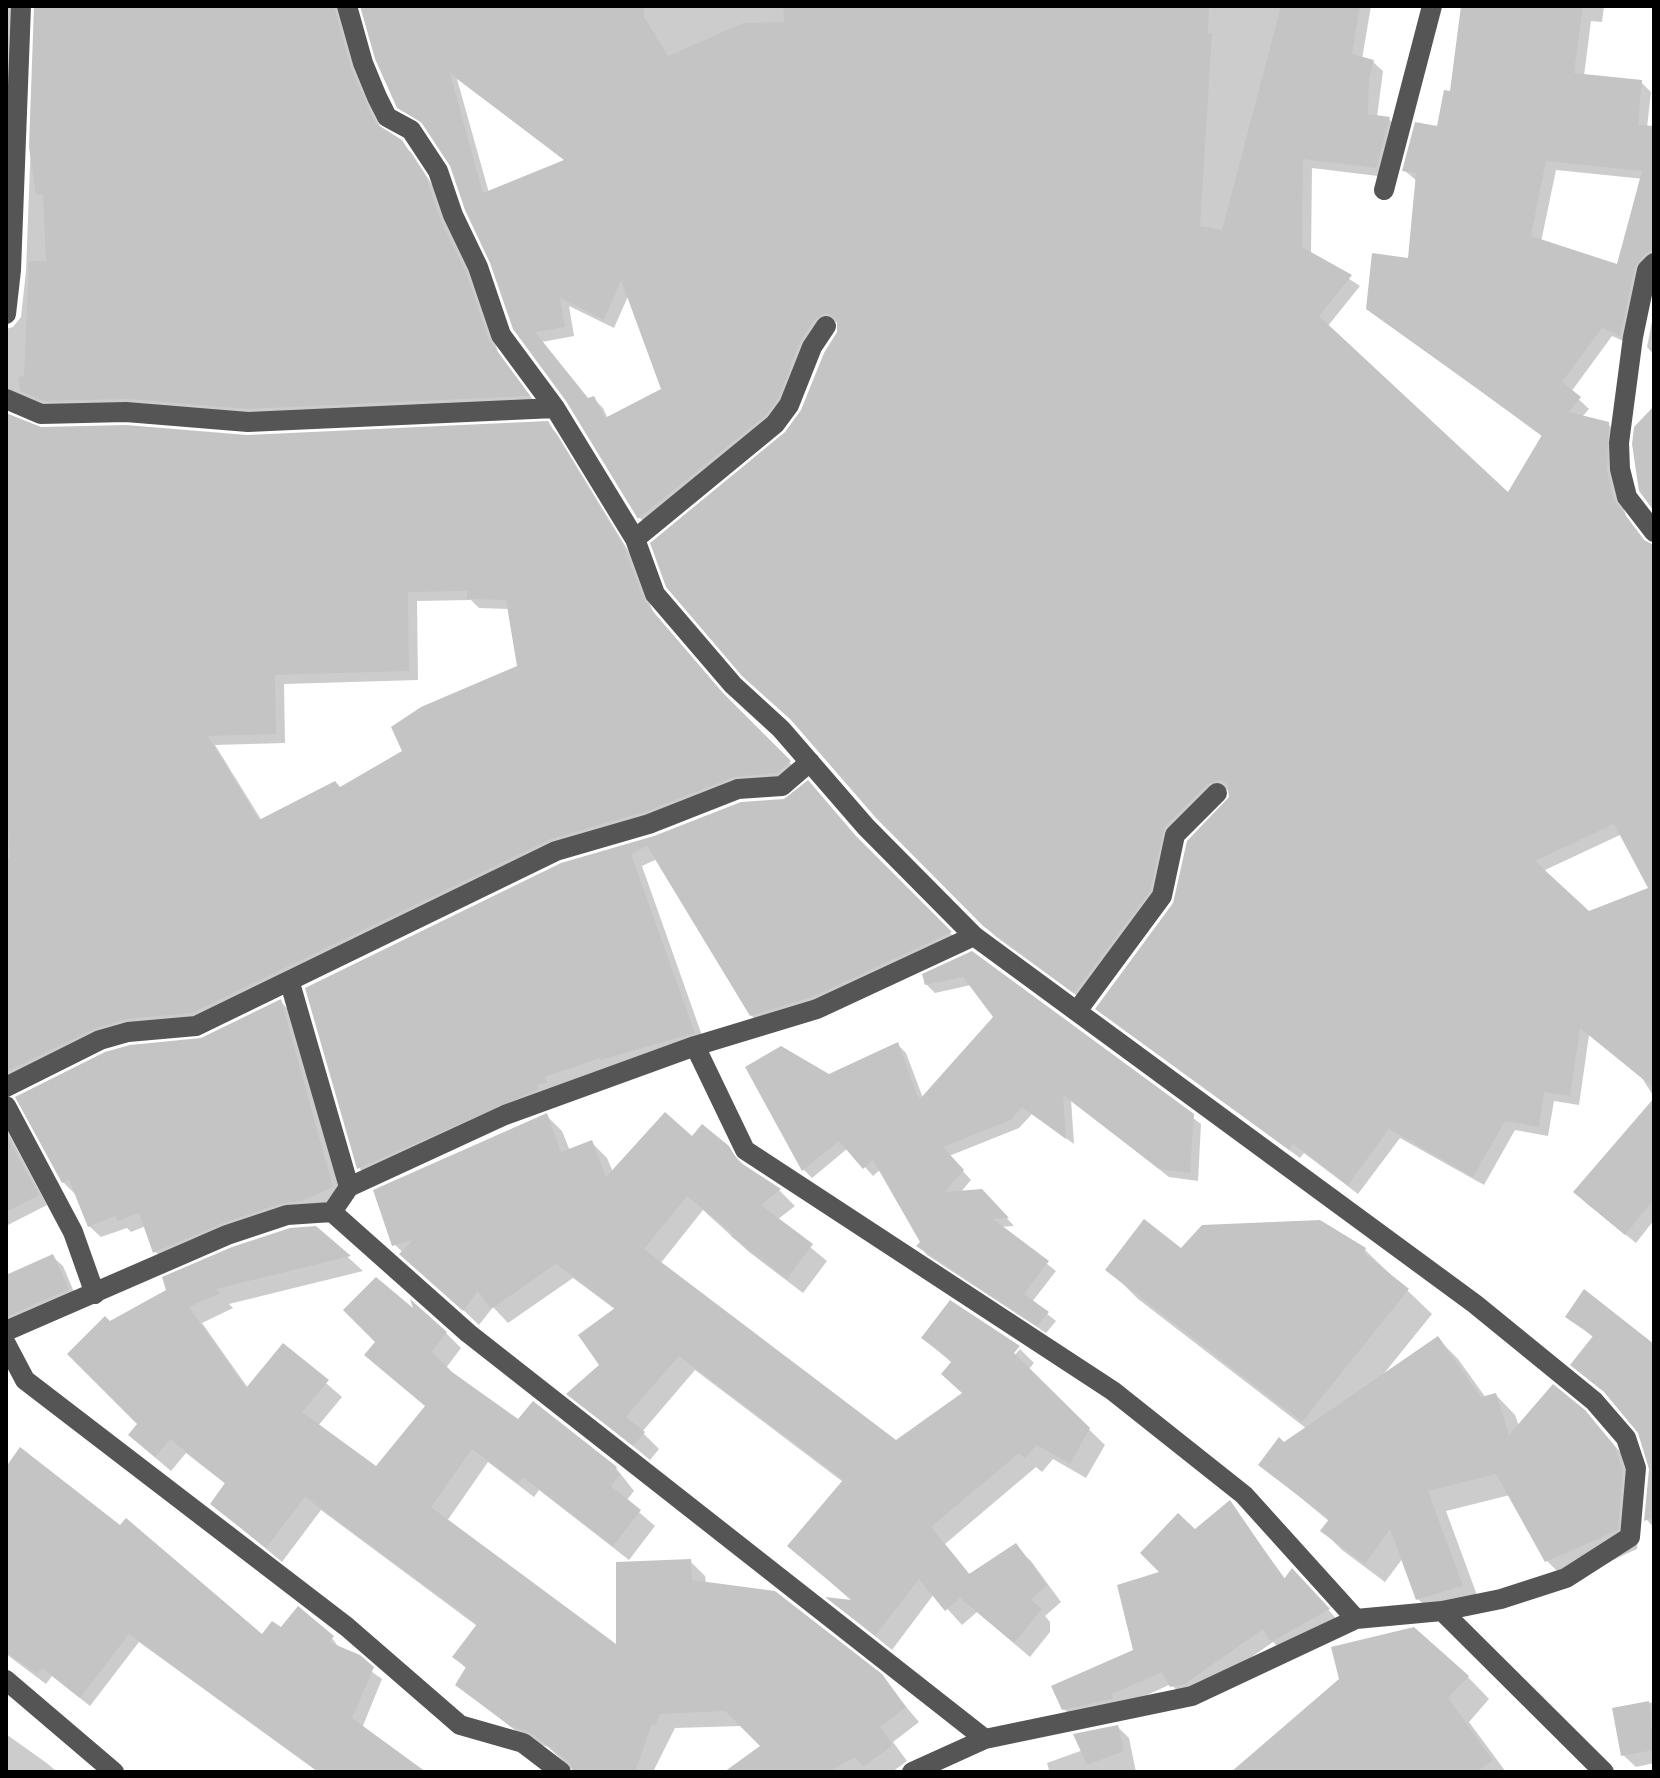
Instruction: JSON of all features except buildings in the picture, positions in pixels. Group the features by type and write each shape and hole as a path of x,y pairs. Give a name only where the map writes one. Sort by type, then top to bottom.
{"street":[{"path":"6,314 11,270 21,6"},
{"path":"347,6 363,63 387,117 411,130 438,171 478,267 501,335 555,408 635,539 655,594 733,685 781,729 866,827 974,936 1475,1304 1594,1401 1626,1438 1636,1468 1631,1496 1630,1537 1566,1578 1501,1599 1442,1611 1356,1619 1192,1696 985,1739 912,1772"},
{"path":"1384,190 1432,6"},
{"path":"1654,263 1647,270 1636,324 1619,443 1620,469 1627,497 1654,532"},
{"path":"635,539 775,424 789,405 812,347 826,326"},
{"path":"6,399 41,414 126,412 248,422 555,408"},
{"path":"6,1087 100,1040 128,1032 196,1026 290,983 556,851 649,824 738,789 782,786 810,762"},
{"path":"1077,1011 1162,896 1175,835 1217,793"},
{"path":"332,1212 349,1187 505,1115 695,1046 817,1009 974,936"},
{"path":"290,983 349,1187"},
{"path":"695,1046 745,1150 1113,1391 1244,1495 1356,1619"},
{"path":"6,1106 73,1232 95,1294"},
{"path":"6,1331 264,1222 307,1211 332,1212 468,1333 985,1739"},
{"path":"6,1344 25,1380 347,1627 460,1725 523,1743 561,1772"},
{"path":"1442,1611 1604,1772"},
{"path":"6,1680 114,1772"}]}
